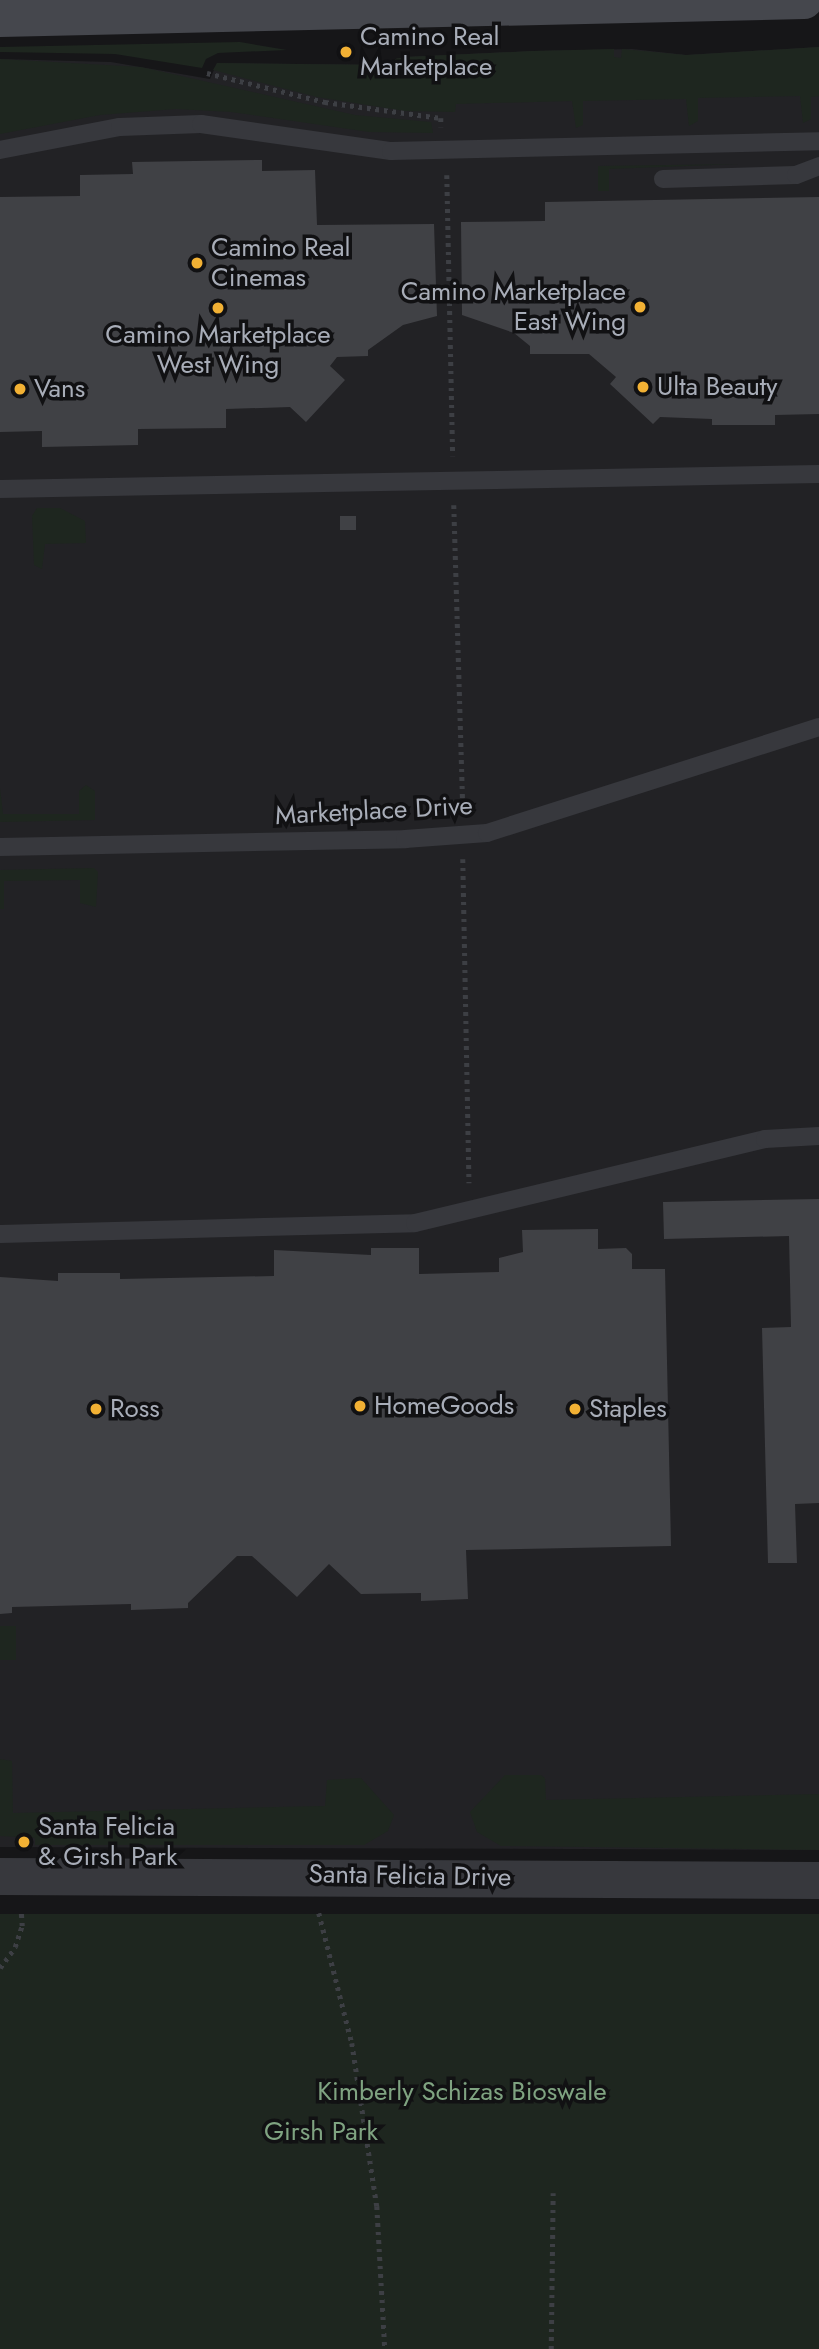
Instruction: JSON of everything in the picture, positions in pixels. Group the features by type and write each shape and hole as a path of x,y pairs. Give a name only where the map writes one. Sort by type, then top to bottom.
{"main road":[{"path":"0,18 804,0"}],"street":[{"name":"Santa Felicia Drive","path":"0,1876 819,1880"}],"lane":[{"path":"0,150 120,127 201,124 384,150 819,141"},
{"path":"663,178 796,175 819,166"},
{"path":"0,489 819,474"},
{"name":"Marketplace Drive","path":"0,847 405,839 487,833 819,727"},
{"path":"0,1234 415,1223 765,1139 819,1136"}],"path":[{"path":"207,74 324,102 441,118 441,127"},
{"path":"447,167 453,445"},
{"path":"454,505 463,808"},
{"path":"463,857 469,1191"},
{"path":"0,1968 15,1947 22,1926 21,1911"},
{"path":"319,1912 352,2043 377,2206 385,2349"},
{"path":"551,2349 553,2193"}],"shaded area":[{"name":"Camino Real Marketplace","path":"819,47 819,1850 0,1847 0,59 111,62 210,79 217,63 394,65 395,59 405,57 532,51 632,49 686,55"}],"green space":[{"path":"240,42 287,50 218,53 206,59 202,68 115,54 0,52 0,47"},
{"path":"819,47 819,96 811,97 811,119 803,123 800,96 698,98 698,121 689,126 686,99 583,101 583,125 576,128 572,101 456,104 455,112 405,111 317,97 213,70 217,63 394,65 395,59 405,57 532,51 614,49 614,57 621,58 622,49 686,55"},
{"path":"0,59 141,67 355,115 431,122 433,133 369,132 231,112 176,109 100,115 0,134"},
{"path":"739,164 609,169 609,191 598,191 598,166"},
{"path":"37,508 60,508 85,521 86,543 45,544 42,569 34,565 32,516"},
{"path":"86,785 95,791 95,820 0,822 0,788 3,814 79,814 79,791"},
{"path":"94,868 98,872 96,907 80,903 80,880 4,881 4,909 0,909 0,870"},
{"path":"0,1626 16,1626 16,1660 0,1660"},
{"path":"0,1759 12,1761 13,1813 325,1806 327,1780 361,1778 394,1815 388,1831 364,1845 35,1845 35,1838 0,1836"},
{"path":"505,1775 541,1775 545,1778 546,1800 819,1794 819,1850 501,1846 477,1832 470,1812"},
{"name":"Girsh Park","path":"0,1914 819,1914 819,2349 0,2349"}],"building":[{"name":"Camino Marketplace West Wing","path":"262,160 262,171 315,170 317,225 434,224 437,316 403,325 368,350 368,356 337,357 330,366 345,380 306,422 290,407 226,409 226,428 138,429 138,445 42,447 42,431 0,432 0,197 80,196 80,175 133,174 132,162"},
{"name":"Camino Marketplace East Wing","path":"819,197 819,414 775,415 775,425 712,425 712,419 660,417 653,424 610,384 616,377 589,354 530,354 530,346 514,333 462,315 461,222 545,221 545,202"},
{"path":"340,516 356,516 356,530 340,530"},
{"path":"819,1199 819,1503 795,1504 797,1563 768,1563 762,1328 791,1327 789,1236 664,1239 663,1202"},
{"path":"598,1229 598,1249 626,1248 632,1254 632,1269 665,1269 671,1546 466,1550 468,1599 421,1601 421,1593 361,1594 329,1564 297,1597 252,1556 237,1556 188,1603 188,1608 131,1610 131,1604 12,1607 12,1613 0,1614 0,1277 58,1281 58,1273 120,1273 120,1279 274,1276 274,1250 371,1255 371,1248 419,1248 419,1274 499,1272 499,1258 523,1252 522,1230"}],"place":[{"name":"Camino Real Marketplace","path":"346,52"},
{"name":"Camino Real Cinemas","path":"197,263"},
{"name":"Camino Marketplace East Wing","path":"640,307"},
{"name":"Camino Marketplace West Wing","path":"218,308"},
{"name":"Ulta Beauty","path":"643,387"},
{"name":"Vans","path":"20,389"},
{"name":"HomeGoods","path":"360,1406"},
{"name":"Ross","path":"96,1409"},
{"name":"Staples","path":"575,1409"},
{"name":"Santa Felicia & Girsh Park","path":"24,1842"}],"park label":[{"name":"Kimberly Schizas Bioswale","path":"462,2092"}]}
